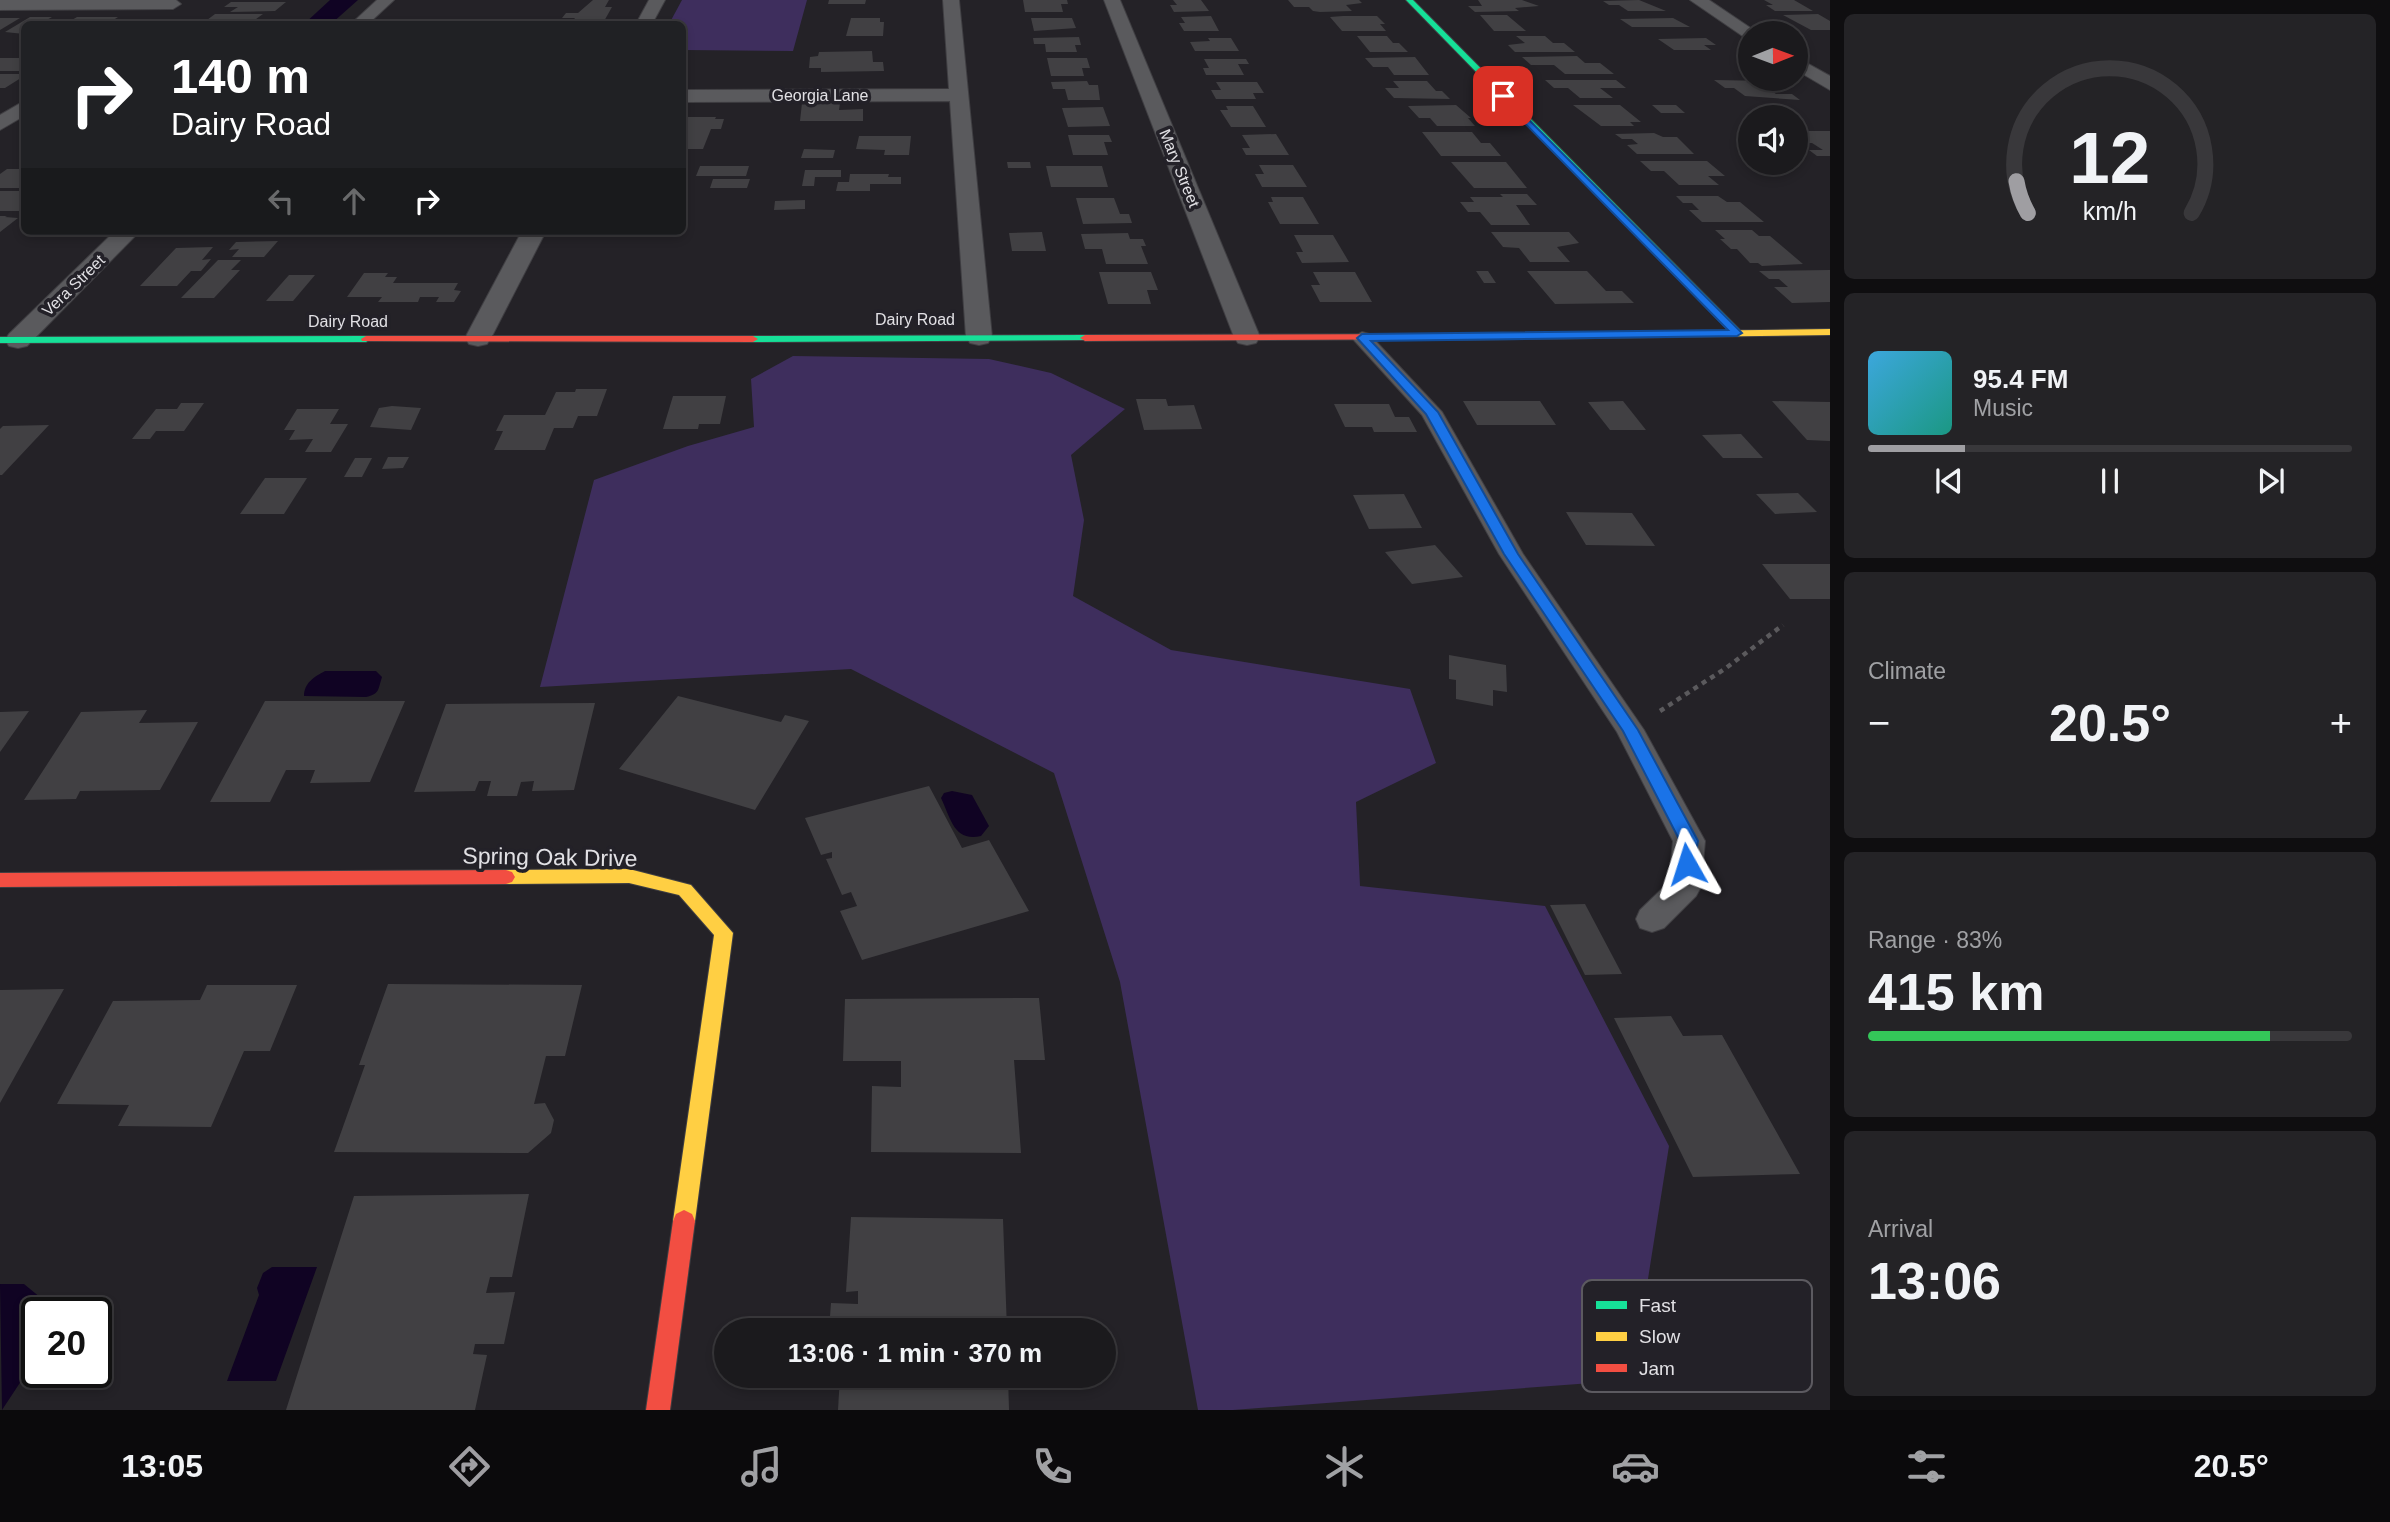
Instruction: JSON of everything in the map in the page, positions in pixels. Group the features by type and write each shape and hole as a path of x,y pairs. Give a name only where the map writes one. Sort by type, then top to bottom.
{"street":[{"path":"362,21 386,0"},
{"path":"646,21 657,0"},
{"path":"951,0 979,337"},
{"name":"Mary Street","path":"1112,0 1247,337"},
{"path":"1409,0 1737,333"},
{"path":"1698,0 1738,25"},
{"path":"0,5 176,2"},
{"path":"153,18 176,2"},
{"path":"1808,70 1830,84"},
{"name":"Georgia Lane","path":"686,96 957,95"},
{"path":"0,124 21,109"},
{"name":"Vera Street","path":"9,340 124,235"},
{"path":"478,338 532,235"},
{"name":"Dairy Road","path":"9,340 1362,338 1830,332"},
{"name":"Spring Oak Drive","path":"0,880 629,876 685,890 724,933 658,1410"}],"lane":[{"path":"1362,338 1432,412 1511,554 1630,730 1689,841 1685,887 1652,919"}],"path":[{"path":"1630,730 1726,668 1783,625"}],"shaded area":[{"path":"330,0 358,0 334,21 307,21"},
{"path":"682,0 807,0 793,51 686,50 686,21 671,21"},
{"path":"793,356 989,359 1051,373 1125,409 1071,455 1084,520 1073,596 1171,650 1410,689 1436,763 1356,802 1360,886 1545,906 1669,1146 1648,1280 1582,1280 1582,1384 1233,1410 1198,1410 1120,982 1054,773 851,669 540,687 594,480 688,446 754,427 751,379"},
{"path":"325,671 376,671 382,677 379,688 371,696 304,696 308,684"},
{"path":"952,791 972,795 989,826 981,836 965,836 951,821 941,798 944,793"},
{"path":"272,1267 317,1267 276,1381 227,1381 259,1295 257,1288 263,1273"},
{"path":"0,1284 24,1284 40,1297 21,1297 21,1381 2,1410"}],"building":[{"path":"593,0 609,0 605,7 612,7 604,21 573,21 575,18 562,18 566,13 578,13"},
{"path":"829,0 866,0 865,4 828,4"},
{"path":"1023,0 1067,0 1068,4 1061,4 1063,12 1025,12"},
{"path":"1173,0 1201,0 1209,11 1174,12 1170,5 1177,5"},
{"path":"1288,0 1359,0 1362,3 1346,5 1352,11 1320,12 1309,7 1294,7"},
{"path":"1478,0 1522,0 1539,6 1515,8 1519,11 1475,12 1468,6 1482,6"},
{"path":"1639,0 1666,11 1628,11 1619,5 1609,5 1603,1"},
{"path":"1764,0 1794,0 1813,11 1775,11 1766,5 1773,5"},
{"path":"231,2 286,2 275,11 230,12 238,7 224,7"},
{"path":"215,14 263,14 253,21 207,20"},
{"path":"1818,14 1830,21 1830,30 1811,30 1808,28 1808,21 1794,21 1783,15"},
{"path":"1480,15 1507,15 1526,31 1494,31"},
{"path":"1211,16 1219,31 1184,31 1179,23 1185,23 1181,17"},
{"path":"1377,16 1385,24 1380,24 1386,31 1342,31 1330,17"},
{"path":"30,17 52,17 45,21 23,21"},
{"path":"77,17 118,17 112,21 70,21"},
{"path":"0,18 20,18 0,30"},
{"path":"851,18 880,18 880,22 884,22 883,36 846,36"},
{"path":"1031,18 1072,18 1076,28 1034,31"},
{"path":"1673,18 1690,27 1632,27 1620,19"},
{"path":"21,22 21,34 5,32"},
{"path":"1357,36 1387,36 1408,52 1370,52"},
{"path":"1516,36 1545,36 1553,43 1564,43 1575,52 1515,52 1508,45 1525,43"},
{"path":"1079,37 1081,45 1075,45 1077,52 1046,52 1045,44 1034,44 1033,38"},
{"path":"1208,38 1231,38 1239,51 1195,51 1190,42 1210,41"},
{"path":"1706,38 1716,45 1704,45 1711,50 1674,50 1658,39"},
{"path":"872,51 873,62 883,62 884,71 821,72 821,68 809,68 810,57 818,56 819,52"},
{"path":"1577,56 1585,63 1600,63 1614,74 1565,74 1554,65 1531,65 1522,57"},
{"path":"1415,57 1429,75 1394,75 1388,67 1373,67 1365,58"},
{"path":"0,58 21,58 21,71 0,71"},
{"path":"1047,58 1087,58 1090,68 1082,68 1084,76 1051,76"},
{"path":"1204,59 1246,59 1249,64 1238,64 1244,75 1206,75 1203,68 1209,68"},
{"path":"0,74 21,74 21,78 5,88 0,88"},
{"path":"1545,80 1616,80 1626,88 1600,88 1613,98 1580,98 1568,88 1554,88"},
{"path":"1714,80 1738,80 1738,91 1725,88"},
{"path":"1087,81 1089,85 1098,85 1100,100 1068,100 1065,89 1053,89 1051,82"},
{"path":"1393,81 1427,81 1436,91 1442,91 1450,99 1394,98 1385,88 1399,88"},
{"path":"1216,82 1257,82 1264,93 1253,93 1256,99 1216,99 1211,90 1221,90"},
{"path":"1738,91 1772,91 1776,94 1792,94 1800,100 1745,96"},
{"path":"802,103 840,103 839,110 863,109 863,121 800,121"},
{"path":"1456,105 1471,118 1468,118 1475,126 1437,126 1430,118 1419,118 1408,106"},
{"path":"1573,105 1620,105 1641,122 1630,122 1634,126 1601,126"},
{"path":"1652,105 1676,105 1685,113 1661,113"},
{"path":"1226,106 1253,106 1266,127 1231,127 1220,110 1228,110"},
{"path":"1103,107 1110,126 1068,127 1062,108"},
{"path":"686,117 724,119 721,129 711,129 703,149 686,149"},
{"path":"1808,131 1830,131 1830,156 1817,156 1809,150 1823,150 1808,143"},
{"path":"1422,132 1472,132 1481,143 1490,143 1501,156 1441,156"},
{"path":"1654,133 1663,137 1677,137 1694,154 1637,154 1627,145 1638,144 1632,139 1622,139 1615,134"},
{"path":"1276,134 1289,155 1246,155 1242,148 1250,148 1242,135"},
{"path":"1068,135 1109,135 1112,142 1104,142 1108,155 1073,155"},
{"path":"859,136 911,136 909,155 884,155 885,150 856,149"},
{"path":"804,149 835,150 833,158 801,158"},
{"path":"1640,161 1707,161 1725,176 1708,176 1719,185 1679,185 1664,171 1651,171"},
{"path":"1007,162 1030,162 1031,168 1008,168"},
{"path":"1451,162 1506,162 1527,188 1474,188"},
{"path":"1259,165 1293,165 1307,187 1262,187 1255,174 1264,174"},
{"path":"700,166 749,166 746,176 696,176"},
{"path":"1046,166 1102,166 1108,187 1051,187"},
{"path":"7,169 21,169 21,188 0,188 0,174"},
{"path":"805,170 841,170 841,177 815,177 814,186 802,186"},
{"path":"850,174 889,174 888,177 901,177 901,184 870,184 870,191 836,191 838,182 849,182"},
{"path":"713,179 750,179 747,188 710,188"},
{"path":"0,191 21,191 21,211 0,211"},
{"path":"1500,194 1527,194 1537,205 1516,205 1530,225 1491,225 1480,212 1468,212 1460,202 1474,202 1470,197 1503,197"},
{"path":"1676,196 1718,196 1727,202 1740,202 1764,222 1702,222 1689,210 1699,210 1692,203 1683,203"},
{"path":"1271,197 1303,197 1319,224 1280,224 1268,202 1273,202"},
{"path":"1076,198 1114,198 1120,214 1129,214 1132,223 1083,224"},
{"path":"805,200 805,209 774,210 775,201"},
{"path":"0,216 7,216 5,217 18,218 0,232"},
{"path":"1715,230 1752,230 1759,236 1770,236 1803,264 1762,266 1750,263 1737,249 1731,249 1720,239 1725,239"},
{"path":"1042,232 1046,251 1012,251 1009,233"},
{"path":"1491,232 1569,232 1579,243 1557,247 1570,262 1530,262 1519,248 1503,247"},
{"path":"1128,233 1130,239 1143,239 1146,246 1141,246 1148,264 1106,264 1102,249 1085,249 1081,234"},
{"path":"1294,235 1333,235 1349,262 1302,263 1296,252 1303,252"},
{"path":"278,241 264,257 232,257 239,249 229,250 236,242"},
{"path":"213,247 202,260 211,259 201,271 191,271 177,286 140,286 176,248"},
{"path":"218,260 241,260 231,270 240,270 214,298 181,298"},
{"path":"1830,270 1830,302 1792,303 1774,287 1788,287 1779,279 1769,279 1759,271"},
{"path":"1476,271 1488,271 1496,283 1484,283"},
{"path":"1527,271 1587,271 1606,291 1622,291 1634,303 1555,304"},
{"path":"1099,272 1151,272 1158,290 1147,290 1151,304 1108,304"},
{"path":"1313,272 1355,272 1372,302 1320,302 1311,285 1320,285"},
{"path":"364,273 388,273 385,277 397,277 393,283 458,283 454,290 461,291 454,302 436,302 439,297 420,297 418,302 378,302 382,297 347,297"},
{"path":"289,275 315,275 293,301 266,301"},
{"path":"576,389 607,389 597,416 578,416 573,428 554,428 545,450 494,450 503,431 496,431 504,415 545,415 556,392 575,392"},
{"path":"673,396 726,396 720,424 699,424 698,429 663,429"},
{"path":"1136,399 1166,399 1168,406 1194,405 1202,429 1144,430"},
{"path":"1463,401 1540,401 1556,425 1477,425"},
{"path":"1623,401 1646,430 1610,430 1588,402"},
{"path":"1772,401 1830,402 1830,441 1807,440"},
{"path":"181,403 204,403 184,431 156,431 150,439 132,439 156,409 177,409"},
{"path":"1334,404 1389,404 1395,417 1409,417 1417,432 1374,432 1372,427 1345,427"},
{"path":"379,408 421,408 411,430 370,427"},
{"path":"297,409 339,409 330,424 348,424 331,452 305,452 313,439 289,440 295,430 284,430"},
{"path":"49,425 0,475 0,429 3,426"},
{"path":"1741,434 1763,458 1723,458 1702,435"},
{"path":"388,457 409,457 403,468 382,469"},
{"path":"355,458 372,458 362,477 344,477"},
{"path":"265,478 307,478 284,514 240,514"},
{"path":"1798,493 1817,512 1775,514 1756,494"},
{"path":"1404,494 1422,528 1369,529 1353,495"},
{"path":"1566,512 1632,513 1655,546 1586,545"},
{"path":"1435,545 1463,577 1412,584 1385,552"},
{"path":"1762,564 1830,564 1830,599 1790,599"},
{"path":"1449,655 1506,665 1507,692 1493,690 1493,706 1456,699 1456,680 1449,679"},
{"path":"678,696 781,722 785,715 809,721 755,810 619,769"},
{"path":"265,701 405,701 370,782 310,783 315,770 286,770 270,802 210,802"},
{"path":"595,703 574,790 532,791 534,781 521,782 517,796 487,796 491,781 479,781 475,791 414,792 446,704"},
{"path":"147,710 139,723 198,722 160,790 80,791 76,799 24,800 81,712"},
{"path":"29,711 0,752 0,712"},
{"path":"929,786 962,848 989,840 1029,911 862,960 840,911 857,906 851,892 842,895 826,859 832,858 832,852 821,855 805,818"},
{"path":"1585,904 1622,974 1585,975 1550,905"},
{"path":"388,984 582,985 565,1056 546,1056 534,1104 545,1103 554,1120 551,1133 528,1153 334,1152 365,1065 359,1065"},
{"path":"207,985 297,985 270,1051 244,1051 211,1127 118,1126 129,1105 57,1104 113,1001 200,1000"},
{"path":"64,989 0,1103 0,990"},
{"path":"1039,998 1045,1060 1014,1060 1021,1153 871,1152 872,1086 901,1087 901,1061 843,1061 845,999"},
{"path":"1671,1016 1683,1036 1722,1035 1800,1174 1693,1177 1614,1018"},
{"path":"529,1194 512,1277 490,1277 486,1293 515,1292 504,1344 475,1344 473,1354 487,1355 475,1410 286,1410 354,1196"},
{"path":"851,1217 1003,1219 1007,1318 830,1318 831,1303 858,1304 858,1291 846,1292"},
{"path":"839,1388 1008,1388 1009,1410 838,1410"}],"traffic: fast":[{"path":"1409,0 1737,333"},
{"path":"753,339 1085,338"},
{"path":"0,340 366,339"}],"traffic: slow":[{"path":"1447,337 1830,332"},
{"path":"506,877 629,876 685,890 724,933 684,1221"}],"traffic: jam":[{"path":"1085,338 1447,337"},
{"path":"366,339 753,339"},
{"path":"0,880 506,877"},
{"path":"658,1410 684,1221"}],"route":[{"path":"1503,96 1737,333 1362,338 1432,412 1511,554 1630,730 1689,841 1687,864"}]}
